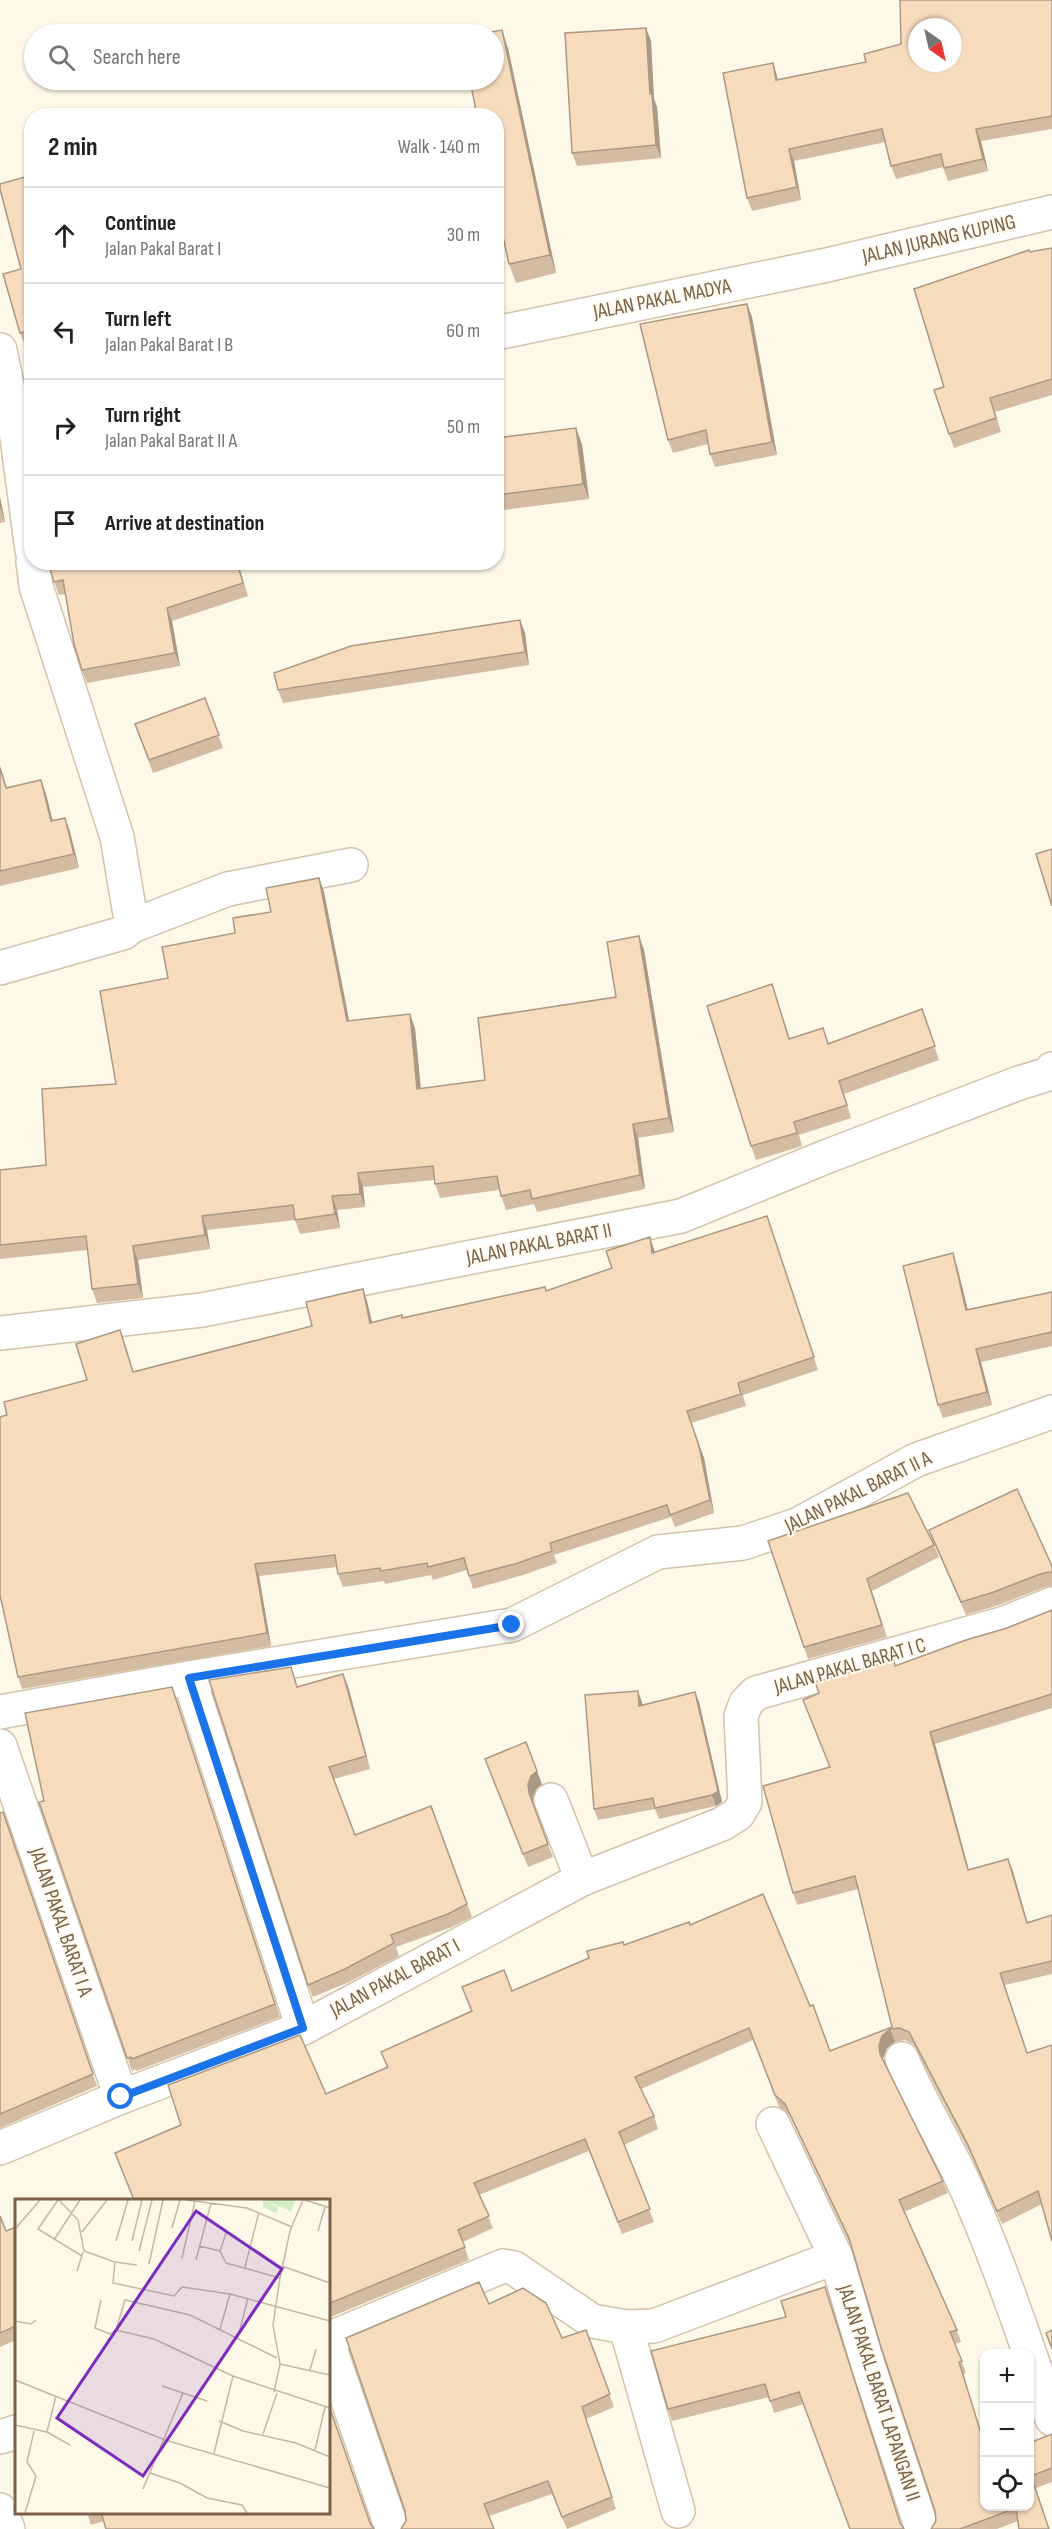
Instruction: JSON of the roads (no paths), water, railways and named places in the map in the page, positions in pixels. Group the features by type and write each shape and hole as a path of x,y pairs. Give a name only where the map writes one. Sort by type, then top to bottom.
{"street":[{"name":"JALAN JURANG KUPING","path":"827,266 1052,212"},
{"name":"JALAN PAKAL MADYA","path":"504,331 827,266"},
{"path":"0,350 16,430 24,490"},
{"path":"34,570 36,586 117,837 132,927"},
{"path":"0,968 123,933 132,927 228,889 351,865"},
{"name":"JALAN PAKAL BARAT II","path":"0,1333 202,1310 681,1216 828,1156 1052,1072"},
{"name":"JALAN PAKAL BARAT II A","path":"0,1712 189,1678 512,1625 658,1552 742,1544 797,1525 916,1460 1052,1412"},
{"name":"JALAN PAKAL BARAT I C","path":"745,1802 741,1716 746,1703 756,1693 1005,1623 1052,1604"},
{"path":"189,1678 303,2028"},
{"name":"JALAN PAKAL BARAT I A","path":"0,1746 121,2097"},
{"path":"552,1800 582,1879"},
{"name":"JALAN PAKAL BARAT I","path":"0,2148 121,2097 303,2028 582,1879 722,1824 738,1814 745,1802"},
{"path":"902,2059 916,2094 970,2197 1009,2293 1052,2419"},
{"name":"JALAN PAKAL BARAT LAPANGAN II","path":"773,2124 836,2257 868,2365 922,2529"},
{"name":"JALAN PAKAL BARAT LAPANGAN II","path":"330,2338 503,2266 514,2268 592,2321 626,2327 654,2326 836,2257"},
{"path":"626,2327 678,2511"},
{"path":"330,2349 392,2529"},
{"path":"0,2437 15,2432"},
{"path":"0,2510 8,2529"}]}
